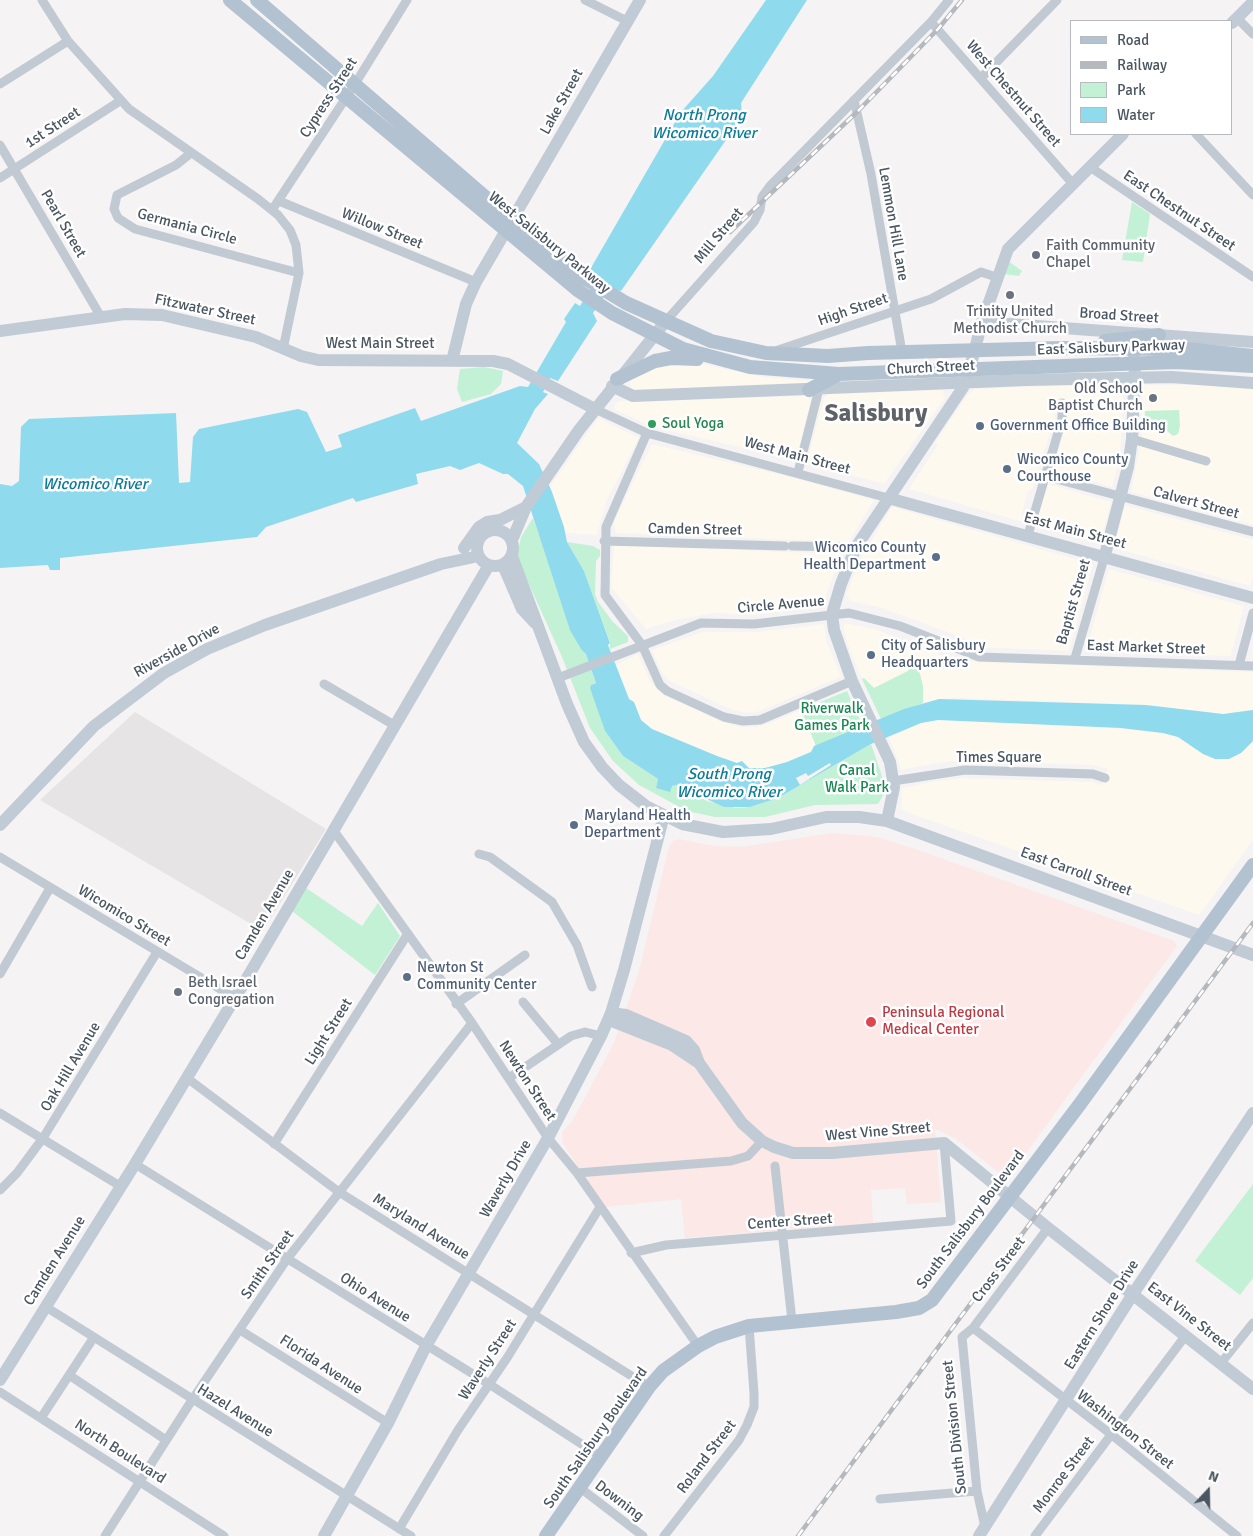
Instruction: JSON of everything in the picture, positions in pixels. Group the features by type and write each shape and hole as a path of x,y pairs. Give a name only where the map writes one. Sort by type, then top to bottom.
{"main road":[{"name":"West Salisbury Parkway","path":"230,0 346,98 510,226 626,304 712,341 745,350 766,353 828,356 974,351"},
{"name":"West Salisbury Parkway","path":"257,0 355,84 578,291 612,313 654,336 682,349 750,367 839,374 970,368"},
{"path":"1061,348 1159,335"},
{"name":"East Salisbury Parkway","path":"974,351 1133,348 1187,349 1253,356"},
{"path":"615,383 655,361 671,358 714,359"},
{"name":"East Salisbury Parkway","path":"970,368 1135,370 1176,362 1253,366"},
{"path":"814,390 839,374"},
{"name":"South Salisbury Boulevard","path":"546,1536 649,1387 668,1367 698,1346 715,1337 749,1326 896,1312 926,1305 938,1294 960,1262 1080,1104 1201,934 1253,865"}],"street":[{"path":"42,0 68,41 120,101 272,210 290,230 296,245 299,273 283,349"},
{"name":"Cypress Street","path":"272,210 355,84 407,0"},
{"path":"585,0 627,22"},
{"name":"Lake Street","path":"452,361 466,304 476,282 640,0"},
{"name":"Mill Street","path":"491,530 511,522 527,506 615,383 665,322 754,222 766,191 931,22 950,0"},
{"path":"981,78 1058,0"},
{"path":"1253,2 1234,21 1253,34"},
{"name":"West Chestnut Street","path":"931,22 1073,184"},
{"path":"0,84 68,41"},
{"name":"Lemmon Hill Lane","path":"854,100 870,174 902,352"},
{"name":"1st Street","path":"0,178 120,101"},
{"path":"887,821 893,802 893,781 890,762 852,681 838,645 832,614 856,548 966,383 996,277 1008,249 1090,167 1119,135"},
{"path":"1197,135 1253,195"},
{"name":"Pearl Street","path":"0,145 101,317"},
{"name":"Germania Circle","path":"191,153 176,165 124,190 118,195 114,209 118,218 135,229 299,273"},
{"name":"East Chestnut Street","path":"1090,167 1253,277"},
{"name":"Willow Street","path":"278,200 476,282"},
{"name":"High Street","path":"766,353 931,299 981,272 996,277"},
{"name":"Fitzwater Street","path":"0,331 142,313 162,315 256,337 283,349"},
{"name":"Broad Street","path":"982,322 1253,342"},
{"name":"Baptist Street","path":"1075,658 1128,467 1132,439 1135,370 1133,348"},
{"name":"West Main Street","path":"283,349 301,356 336,362 493,361 508,364 595,409 648,433 798,472 888,498"},
{"name":"Church Street","path":"615,383 633,396 966,383 1135,370 1170,376 1253,383"},
{"path":"798,472 814,390"},
{"path":"1028,535 1062,419 1062,403"},
{"path":"648,433 606,527 604,541 605,595 642,645 654,675 667,691 724,716 743,721 760,720 776,715 852,681"},
{"path":"1132,439 1206,460"},
{"name":"Calvert Street","path":"1045,476 1253,532"},
{"name":"East Main Street","path":"888,498 1104,555 1253,598"},
{"path":"464,548 479,527 487,522 500,520 527,506"},
{"name":"Mill Street","path":"512,540 527,506"},
{"path":"491,530 503,532 512,540 508,560 489,565 479,556 479,540 491,530"},
{"name":"Riverside Drive","path":"441,564 479,540"},
{"name":"Camden Street","path":"604,541 856,548"},
{"name":"Riverside Drive","path":"0,825 94,726 164,673 208,649 265,625 441,564 479,556"},
{"name":"East Carroll Street","path":"508,560 522,610 538,627 573,719 592,755 619,785 646,806 664,816 682,824 723,832 771,829 826,817 859,817 887,821 1249,953"},
{"name":"Camden Avenue","path":"0,1380 135,1164 235,998 489,565"},
{"name":"Circle Avenue","path":"558,678 583,670 701,623 754,624 849,613 874,618 979,657"},
{"path":"1239,665 1253,613"},
{"name":"East Market Street","path":"979,657 1075,658 1253,666"},
{"path":"324,684 394,725"},
{"name":"Times Square","path":"893,781 937,772 965,770 1093,774 1105,778"},
{"name":"Waverly Drive","path":"324,1536 388,1423 426,1346 470,1274 548,1138 612,1013 664,816"},
{"name":"Newton Street","path":"334,831 456,1004 472,1023 548,1138 577,1173 631,1253 698,1346"},
{"path":"479,854 490,857 552,902 577,945 592,987"},
{"name":"Wicomico Street","path":"0,857 235,998"},
{"path":"0,974 50,888"},
{"name":"Light Street","path":"274,1144 407,935"},
{"name":"Oak Hill Avenue","path":"0,1190 17,1173 43,1138 157,952"},
{"path":"1249,953 1253,962"},
{"path":"456,1004 525,955"},
{"path":"523,1002 558,1044"},
{"name":"West Vine Street","path":"612,1013 614,1022 672,1045 699,1064 742,1123 762,1141 793,1153 832,1153 944,1143 1010,1197"},
{"name":"Smith Street","path":"105,1536 192,1400 287,1259 472,1023"},
{"path":"509,1078 558,1044 580,1033 601,1036"},
{"name":"Maryland Avenue","path":"187,1078 339,1192 535,1313 649,1387"},
{"path":"0,1113 120,1186"},
{"name":"Eastern Shore Drive","path":"982,1532 1133,1294 1253,1113"},
{"path":"577,1173 731,1161 748,1156 762,1141"},
{"name":"Center Street","path":"631,1253 666,1245 782,1237 952,1221 944,1143"},
{"name":"Ohio Avenue","path":"135,1164 489,1384 600,1456"},
{"path":"775,1166 792,1321"},
{"name":"East Vine Street","path":"1010,1197 1253,1388"},
{"name":"Waverly Street","path":"399,1529 458,1430 535,1313 600,1206"},
{"name":"Cross Street","path":"973,1328 1048,1228"},
{"name":"Hazel Avenue","path":"46,1307 411,1536"},
{"path":"1221,1363 1253,1323"},
{"name":"Roland Street","path":"664,1536 748,1426 754,1407 749,1326"},
{"name":"Washington Street","path":"973,1328 1066,1402 1112,1435 1237,1536"},
{"name":"South Division Street","path":"973,1328 962,1337 982,1532"},
{"name":"Florida Avenue","path":"240,1330 388,1423"},
{"name":"Monroe Street","path":"1035,1536 1186,1335"},
{"path":"41,1418 94,1337"},
{"path":"69,1375 166,1440"},
{"name":"North Boulevard","path":"0,1392 140,1480 224,1536"},
{"name":"Downing","path":"579,1488 643,1536"},
{"path":"880,1499 977,1491"}],"shaded area":[{"path":"693,362 763,377 814,381 806,386 636,391 631,388 629,381 638,370 654,363"},
{"path":"1114,385 1123,393 1120,459 1112,487 1053,470 1068,417 1056,414 1033,488 1028,491 1022,513 1022,522 909,489 938,445 935,442 969,393 975,389"},
{"path":"1144,385 1205,385 1253,390 1253,525 1131,492 1142,436 1142,387"},
{"path":"942,390 945,398 884,484 807,463 824,397 828,394"},
{"path":"807,396 811,401 796,460 653,427 614,409 615,404 620,401"},
{"path":"598,418 639,438 606,502 597,535 565,533 550,487"},
{"path":"652,444 790,477 874,500 849,542 616,533 614,521"},
{"path":"1048,484 1111,502 1100,544 1035,525"},
{"path":"1125,505 1253,540 1253,577 1250,586 1114,548"},
{"path":"892,507 1093,564 1069,651 976,647 977,643 882,608 851,601 846,595 863,554"},
{"path":"614,545 841,555 822,606 756,615 714,613 682,618 646,629 611,587"},
{"path":"1109,569 1244,606 1231,656 1086,651"},
{"path":"844,623 875,629 951,659 963,661 1253,672 1253,710 1223,714 1146,705 953,698 923,703 921,677 908,671 874,688 864,678 862,679 849,648 844,631"},
{"path":"824,624 827,643 841,677 760,711 748,713 732,710 668,680 662,673 652,650 703,632 757,632"},
{"path":"638,654 650,681 664,695 722,722 740,727 756,727 801,710 816,746 811,751 787,762 765,768 749,768 742,761 737,763 717,756 652,729 645,725 638,714 616,665"},
{"path":"135,712 326,829 263,931 40,800"},
{"path":"938,720 1080,725 1163,733 1178,737 1210,757 1237,755 1253,741 1253,840 1199,915 901,810 902,788 937,781 964,778 1092,782 1102,785 1108,769 1093,765 964,761 941,762 901,770 889,737 921,723"},
{"name":"Peninsula Regional Medical Center","path":"833,833 877,837 915,849 1174,941 1177,946 1007,1179 955,1138 935,1129 941,1202 907,1204 905,1188 871,1190 873,1223 685,1238 681,1199 604,1207 563,1144 562,1132 572,1122 614,1043 639,971 669,847 673,841 679,839 713,846 742,847"}],"green space":[{"path":"1132,202 1150,214 1143,262 1122,260"},
{"path":"1008,261 1022,271 1019,276 1004,274"},
{"path":"484,367 503,371 501,384 491,394 462,402 457,389 460,369"},
{"path":"1179,410 1180,426 1178,434 1173,436 1166,430 1149,427 1144,421 1145,411"},
{"name":"Canal Walk Park","path":"533,518 578,643 586,654 596,683 591,685 605,731 623,756 658,779 656,788 676,785 707,801 736,808 750,807 778,798 871,744 883,779 884,794 878,804 815,805 765,817 715,817 687,811 639,785 613,761 590,728 562,657 522,569 517,555 521,537"},
{"path":"567,542 593,546 600,550 600,556 596,561 595,594 598,602 613,622 628,636 628,642 610,649 610,642 584,571"},
{"path":"917,662 923,686 923,703 881,719 862,679 864,678 874,688 908,671 911,664"},
{"name":"Riverwalk Games Park","path":"847,691 863,727 816,746 801,710"},
{"path":"306,888 362,926 378,903 400,936 375,975 292,911"},
{"path":"1253,1184 1253,1278 1240,1295 1195,1261"}],"water":[{"path":"766,0 807,0 741,103 742,117 621,291 610,288 593,313 597,321 558,381 550,378 543,392 548,394 535,409 517,443 539,464 552,492 567,542 584,571 610,643 608,645 629,699 634,702 641,720 652,729 717,756 737,763 742,761 749,768 765,768 787,762 811,752 814,746 904,709 939,699 1146,705 1223,714 1253,710 1253,741 1241,753 1229,759 1215,759 1203,754 1178,737 1163,733 1121,728 938,720 921,723 871,744 778,798 750,807 724,807 676,785 672,786 670,792 656,788 658,779 623,756 605,731 590,688 591,685 596,683 586,654 570,630 523,486 508,474 503,474 479,463 460,470 450,466 416,474 418,484 356,502 353,498 266,527 257,537 60,558 60,570 50,570 48,565 0,568 0,484 12,486 19,481 21,427 29,419 176,413 179,483 190,482 193,437 199,429 298,409 307,412 326,452 342,447 338,435 415,408 421,421 520,386 528,387 566,322 564,319 575,303 580,306 596,278 588,273 681,112 713,76"}],"pier":[{"path":"830,763 831,765 800,785 796,778 806,773 808,776"}],"railway":[{"path":"730,232 857,112 938,29 962,0"},
{"path":"798,1536 1253,923"}],"place":[{"name":"Faith Community Chapel","path":"1036,255"},
{"name":"Trinity United Methodist Church","path":"1010,295"},
{"name":"Old School Baptist Church","path":"1153,398"},
{"name":"Soul Yoga","path":"652,424"},
{"name":"Government Office Building","path":"980,426"},
{"name":"Wicomico County Courthouse","path":"1007,469"},
{"name":"Wicomico County Health Department","path":"936,557"},
{"name":"City of Salisbury Headquarters","path":"871,655"},
{"name":"Maryland Health Department","path":"574,825"},
{"name":"Newton St Community Center","path":"407,977"},
{"name":"Beth Israel Congregation","path":"178,992"},
{"name":"Peninsula Regional Medical Center","path":"871,1022"}],"district":[{"name":"Salisbury","path":"876,414"}],"water label":[{"name":"North Prong Wicomico River","path":"704,125"},
{"name":"Wicomico River","path":"95,485"},
{"name":"South Prong Wicomico River","path":"729,784"}]}
